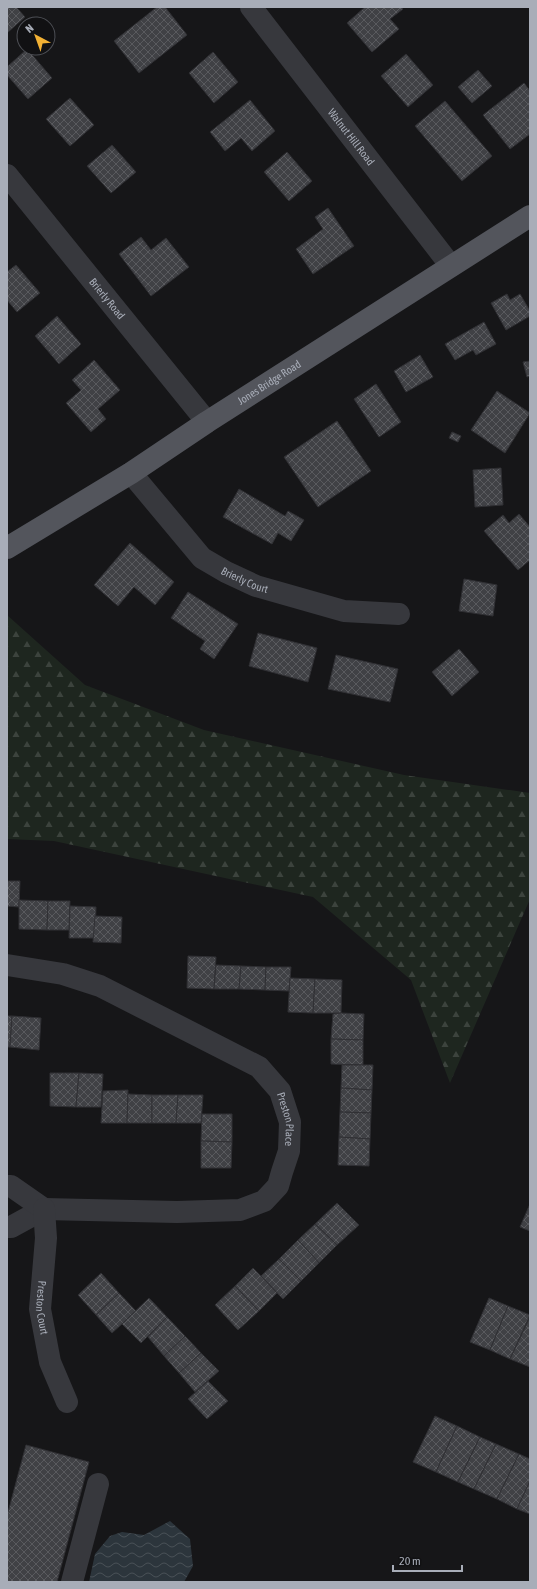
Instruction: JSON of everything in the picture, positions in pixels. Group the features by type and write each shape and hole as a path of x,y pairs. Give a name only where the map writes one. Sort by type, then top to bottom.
{"main road":[{"name":"Jones Bridge Road","path":"7,548 131,473 207,422 530,216"}],"street":[{"name":"Walnut Hill Road","path":"251,7 451,266"},
{"name":"Brierly Road","path":"7,175 207,422"},
{"name":"Brierly Court","path":"131,473 202,558 226,572 256,586 344,611 399,614"},
{"name":"Preston Place","path":"7,965 63,974 100,986 259,1067 280,1091 290,1122 288,1151 278,1186 264,1201 240,1210 177,1212 44,1209 11,1227 7,1227"},
{"path":"7,1186 10,1186 44,1209"},
{"name":"Preston Court","path":"44,1209 46,1238 40,1309 50,1362 67,1402"},
{"path":"72,1582 98,1484"}],"green space":[{"path":"7,615 85,685 204,730 404,775 530,793 530,899 450,1083 411,980 313,897 54,841 7,839"}],"water":[{"path":"170,1521 190,1539 193,1566 184,1582 89,1582 95,1554 110,1536 122,1532 144,1535"}],"building":[{"path":"7,7 16,7 24,16 16,16 16,25 7,33"},
{"path":"157,7 165,7 187,35 139,73 114,41"},
{"path":"365,7 401,7 403,9 390,19 399,29 372,52 347,23"},
{"path":"213,52 238,82 214,103 189,73"},
{"path":"406,54 433,85 408,107 381,76"},
{"path":"19,56 33,56 52,78 28,99 7,75 7,67"},
{"path":"478,70 492,86 472,103 458,87"},
{"path":"524,83 530,91 530,134 510,149 483,115"},
{"path":"70,98 94,125 70,146 46,119"},
{"path":"250,100 275,131 252,151 241,138 225,151 210,132"},
{"path":"445,101 492,156 462,181 415,126"},
{"path":"112,145 136,172 111,193 87,166"},
{"path":"287,152 312,181 289,201 264,172"},
{"path":"328,208 354,246 313,274 296,249 323,229 315,217"},
{"path":"141,237 151,250 166,238 189,267 151,296 119,254"},
{"path":"16,265 40,293 17,312 7,300 7,272"},
{"path":"507,294 510,300 520,294 530,311 530,316 506,330 491,303"},
{"path":"57,316 81,344 59,364 35,336"},
{"path":"484,322 496,344 476,355 473,350 455,360 445,344"},
{"path":"420,355 433,377 406,392 394,371"},
{"path":"94,360 120,390 98,409 106,419 91,432 66,403 81,390 72,380"},
{"path":"530,361 530,376 527,377 523,362"},
{"path":"376,384 401,422 379,437 354,399"},
{"path":"497,391 530,413 505,453 471,430"},
{"path":"337,421 371,471 318,507 284,457"},
{"path":"452,432 461,436 458,442 449,438"},
{"path":"501,468 503,505 475,507 473,470"},
{"path":"239,489 285,516 288,511 304,520 291,541 278,533 272,544 223,517"},
{"path":"519,514 530,527 530,560 518,570 484,531 503,515 509,523"},
{"path":"130,543 174,582 155,605 134,587 118,606 94,585"},
{"path":"464,579 497,585 493,616 459,611"},
{"path":"188,592 238,624 214,659 200,649 205,641 171,618"},
{"path":"258,633 317,648 308,682 249,666"},
{"path":"459,649 479,672 452,696 432,672"},
{"path":"336,655 398,669 390,702 328,689"},
{"path":"7,881 20,881 19,907 7,906"},
{"path":"19,900 48,901 47,930 19,929"},
{"path":"48,901 70,901 69,930 47,930"},
{"path":"70,906 96,907 95,938 69,938"},
{"path":"95,916 122,917 121,943 93,942"},
{"path":"188,956 216,957 214,989 187,988"},
{"path":"216,965 241,966 239,989 214,989"},
{"path":"241,966 266,967 265,990 239,989"},
{"path":"266,967 291,967 289,991 265,990"},
{"path":"290,978 315,979 313,1013 288,1012"},
{"path":"315,979 342,980 341,1013 313,1013"},
{"path":"333,1014 364,1014 363,1040 331,1039"},
{"path":"7,1016 12,1016 10,1047 7,1047"},
{"path":"12,1016 41,1018 39,1050 10,1047"},
{"path":"331,1039 363,1040 363,1065 331,1064"},
{"path":"342,1065 373,1065 372,1090 341,1088"},
{"path":"50,1073 79,1073 76,1107 50,1106"},
{"path":"79,1073 103,1074 101,1107 76,1107"},
{"path":"341,1088 372,1090 371,1113 340,1112"},
{"path":"128,1090 127,1123 101,1123 103,1091"},
{"path":"128,1094 152,1095 152,1123 127,1123"},
{"path":"152,1095 178,1095 176,1123 152,1123"},
{"path":"178,1095 203,1095 201,1123 176,1123"},
{"path":"340,1112 371,1113 370,1139 339,1137"},
{"path":"202,1114 232,1114 232,1142 201,1141"},
{"path":"339,1137 370,1139 369,1166 338,1165"},
{"path":"201,1141 232,1142 231,1168 201,1168"},
{"path":"337,1203 359,1225 337,1245 315,1224"},
{"path":"530,1204 530,1231 520,1227"},
{"path":"315,1224 337,1245 319,1263 298,1240"},
{"path":"298,1240 319,1263 301,1281 279,1259"},
{"path":"279,1259 301,1281 283,1299 261,1276"},
{"path":"253,1268 277,1293 259,1311 235,1286"},
{"path":"101,1273 119,1293 96,1315 78,1295"},
{"path":"235,1286 259,1311 238,1330 215,1305"},
{"path":"119,1293 136,1311 112,1333 96,1315"},
{"path":"149,1298 167,1317 141,1343 122,1324"},
{"path":"489,1298 508,1306 490,1350 470,1342"},
{"path":"508,1306 530,1315 510,1359 490,1350"},
{"path":"167,1317 185,1336 164,1356 148,1337"},
{"path":"530,1317 530,1367 510,1359"},
{"path":"185,1336 201,1353 179,1373 164,1356"},
{"path":"201,1353 219,1371 195,1392 179,1373"},
{"path":"208,1381 228,1401 207,1419 188,1399"},
{"path":"435,1416 457,1426 436,1472 413,1462"},
{"path":"457,1426 480,1437 458,1482 436,1472"},
{"path":"480,1437 496,1444 474,1489 458,1482"},
{"path":"496,1444 519,1454 497,1499 474,1489"},
{"path":"26,1445 89,1462 57,1582 7,1582 7,1516"},
{"path":"519,1454 530,1459 530,1481 517,1509 497,1499"},
{"path":"530,1481 530,1514 517,1509"}]}
